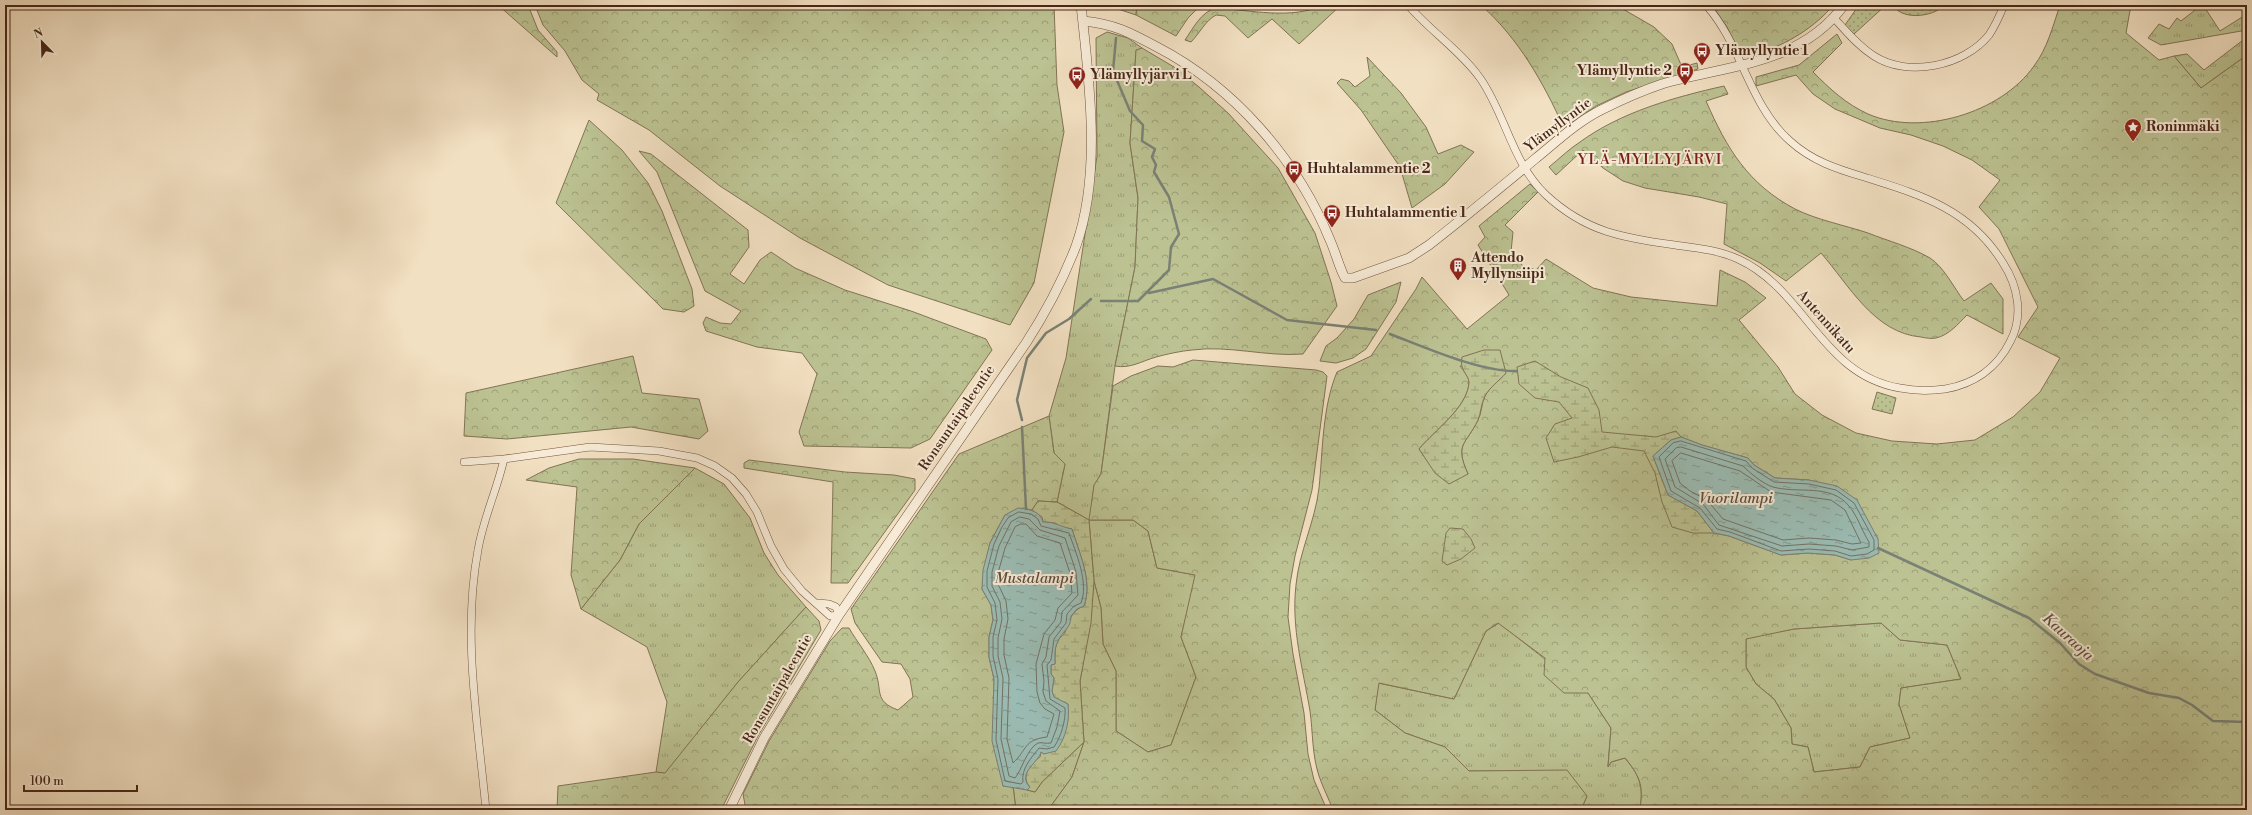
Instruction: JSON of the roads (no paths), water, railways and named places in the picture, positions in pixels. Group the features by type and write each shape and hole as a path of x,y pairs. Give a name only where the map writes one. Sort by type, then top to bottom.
{"street":[{"name":"Ronsuntaipaleentie","path":"733,807 764,738 839,614 1044,315 1071,258 1084,214 1092,146 1091,108 1081,5"},
{"name":"Antennikatu","path":"1408,5 1462,58 1480,78 1493,100 1524,168 1544,193 1567,213 1586,224 1608,233 1633,239 1710,250 1743,261 1760,272 1778,287 1834,353 1850,368 1869,379 1890,387 1916,391 1942,390 1963,385 1979,377 1993,366 2006,351 2014,336 2018,311 2013,283 2004,264 1991,246 1967,222 1946,206 1922,195 1829,167 1807,155 1788,140 1772,122 1724,29 1706,5"},
{"name":"Ylämyllyntie","path":"1083,21 1113,26 1171,54 1223,91 1252,119 1294,173 1316,211 1346,278 1360,276 1409,258 1429,245 1583,121 1627,97 1662,84 1786,52 1804,42 1834,18 1844,5"},
{"path":"1834,18 1858,43 1875,57 1905,66 1926,67 1950,62 1971,51 1988,35 2004,5"},
{"path":"464,462 504,459 590,447 659,451 697,458 715,466 732,478 746,494 757,512 771,546 784,569 802,591 818,603 822,611 830,616 839,614"},
{"path":"486,810 472,646 473,592 479,543 504,459"}],"water":[{"name":"Vuorilampi","path":"1681,437 1702,445 1748,458 1754,465 1775,478 1809,480 1837,486 1857,500 1878,539 1879,553 1869,558 1851,560 1835,555 1808,553 1781,555 1729,536 1714,533 1697,511 1668,495 1653,456 1671,440"},
{"name":"Mustalampi","path":"1018,508 1037,513 1042,518 1043,522 1050,522 1072,529 1084,567 1087,587 1084,606 1077,609 1071,616 1070,624 1057,644 1055,664 1051,665 1051,674 1054,678 1052,691 1054,697 1068,704 1065,735 1056,751 1044,754 1041,752 1027,773 1026,782 1030,787 1027,790 1003,786 992,741 994,679 989,657 989,637 993,620 991,605 982,589 983,570 990,543 1005,515"}],"waterway":[{"path":"1101,301 1138,301 1169,270 1171,247 1179,234 1169,197 1154,172 1156,165 1152,157 1155,149 1142,141 1143,125 1130,111 1113,71 1116,38"},
{"path":"1149,293 1213,279 1287,320 1376,330"},
{"path":"1022,420 1017,400 1027,358 1046,333 1069,319 1091,299"},
{"path":"1390,334 1435,352 1469,363 1502,370 1516,371"},
{"path":"1022,427 1026,509"},
{"name":"Kauraoja","path":"1878,548 2029,618 2060,643 2079,664 2095,674 2149,693 2179,698 2192,705 2213,721 2247,722"}],"place":[{"name":"Ylämyllyntie 1","path":"1702,66"},
{"name":"Ylämyllyntie 2","path":"1685,86"},
{"name":"Ylämyllyjärvi L","path":"1077,90"},
{"name":"Roninmäki","path":"2133,142"},
{"name":"Huhtalammentie 2","path":"1294,184"},
{"name":"Huhtalammentie 1","path":"1332,228"},
{"name":"Attendo Myllynsiipi","path":"1458,281"}],"district":[{"name":"YLÄ-MYLLYJÄRVI","path":"1650,159"}]}
